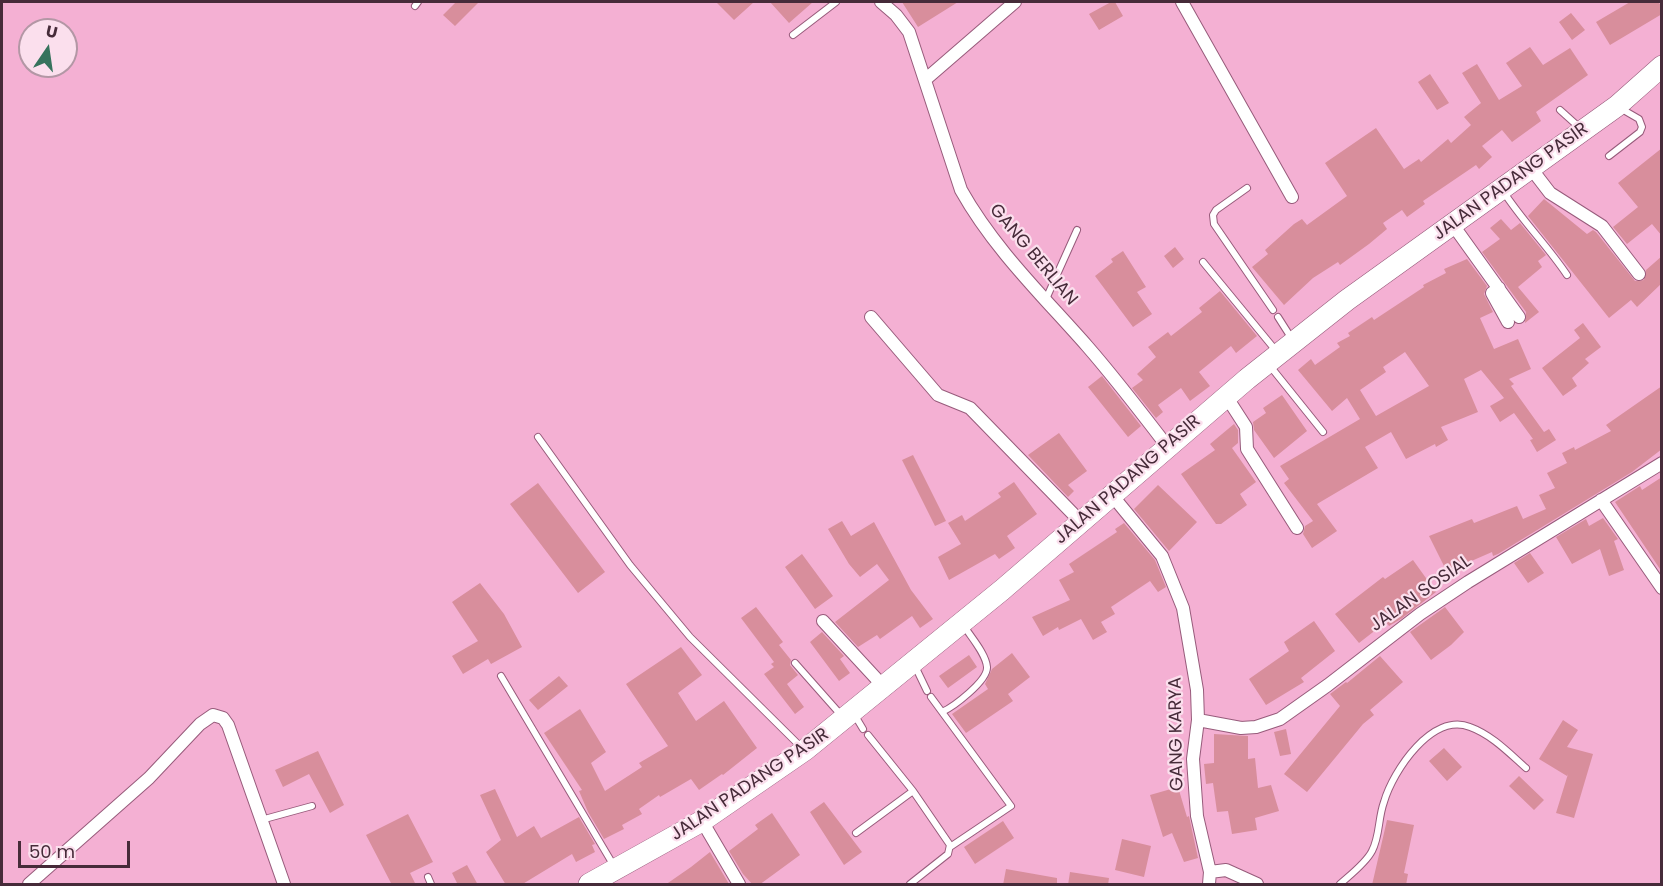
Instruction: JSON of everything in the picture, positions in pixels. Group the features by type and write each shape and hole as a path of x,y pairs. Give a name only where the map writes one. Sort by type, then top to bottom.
{"highway":[{"name":"JALAN PADANG PASIR","path":"589,885 702,821 805,750 857,724 884,687 962,623 1226,396 1280,353 1530,167 1617,106 1662,66"}],"street":[{"name":"GANG BERLIAN","path":"881,2 896,15 909,32 962,190 989,235 1122,388 1167,446"},
{"path":"926,79 1016,2"},
{"path":"1182,2 1292,197"},
{"path":"1530,167 1550,193 1602,226 1639,274"},
{"path":"1453,225 1498,288 1492,293 1513,319"},
{"path":"871,317 938,395 970,408 1080,521"},
{"path":"1226,396 1246,427 1247,449 1297,528"},
{"name":"JALAN SOSIAL","path":"1198,720 1241,728 1256,727 1280,719 1328,686 1420,614 1506,557 1538,540 1662,463"},
{"name":"GANG KARYA","path":"1111,494 1162,556 1178,591 1192,656 1198,720 1193,775 1198,822 1210,878 1226,870 1257,885"},
{"path":"1601,500 1662,588"},
{"path":"823,621 884,687"},
{"path":"29,885 149,778 201,724 213,715 223,718 228,725 284,885"},
{"path":"702,821 739,885"}],"lane":[{"path":"793,35 836,2"},
{"path":"1609,156 1640,132 1642,127 1639,119 1617,106"},
{"path":"1560,110 1575,121 1582,130"},
{"path":"1247,188 1216,210 1213,215 1215,224 1273,310"},
{"path":"1502,188 1527,227 1552,253 1567,275"},
{"path":"1045,300 1077,230"},
{"path":"1203,262 1280,353 1323,432"},
{"path":"1278,317 1280,353"},
{"path":"538,437 630,565 690,637 805,750"},
{"path":"942,712 954,705 985,677 987,668 962,623"},
{"path":"795,663 857,724 913,791 941,830 950,848"},
{"path":"910,885 948,854 950,848 1011,806 929,694 914,663"},
{"path":"501,676 582,817 616,869"},
{"path":"1340,885 1371,854 1383,802 1394,776 1409,753 1428,737 1449,725 1469,726 1492,739 1526,768"},
{"path":"856,832 913,791"},
{"path":"261,820 312,806"},
{"path":"428,877 431,885"}],"building":[{"path":"456,2 479,2 455,26 443,15"},
{"path":"716,2 754,2 734,20"},
{"path":"770,2 813,2 789,23"},
{"path":"902,2 958,2 918,27"},
{"path":"1115,2 1123,16 1099,30 1089,14"},
{"path":"1630,2 1658,2 1662,6 1662,14 1610,45 1596,22"},
{"path":"1571,13 1585,30 1572,40 1559,22"},
{"path":"1530,47 1543,65 1570,48 1588,75 1536,112 1541,121 1512,142 1502,130 1482,146 1492,157 1479,169 1476,165 1423,201 1425,204 1407,217 1402,210 1383,223 1387,229 1369,244 1340,265 1338,262 1313,278 1284,305 1252,267 1268,254 1265,250 1294,224 1302,219 1307,225 1347,196 1325,163 1376,128 1404,169 1419,159 1421,162 1448,139 1451,143 1471,125 1464,117 1481,103 1462,73 1477,64 1499,100 1522,86 1506,63"},
{"path":"1430,74 1449,103 1437,110 1418,82"},
{"path":"1662,148 1662,236 1652,224 1627,244 1613,227 1638,207 1618,183"},
{"path":"1544,199 1587,234 1593,230 1596,232 1635,281 1644,280 1646,270 1662,256 1662,283 1637,307 1631,300 1609,318 1528,216"},
{"path":"1501,219 1511,230 1520,223 1546,255 1538,261 1542,267 1518,287 1539,312 1525,323 1526,312 1482,252 1500,239 1490,228"},
{"path":"1175,247 1184,259 1173,268 1164,256"},
{"path":"1123,251 1146,287 1137,292 1152,314 1133,327 1095,276 1113,262 1111,259"},
{"path":"1467,259 1487,286 1484,294 1493,312 1480,318 1494,349 1518,339 1531,369 1509,379 1514,384 1511,386 1544,432 1549,429 1556,440 1537,452 1530,440 1533,439 1514,413 1500,422 1490,406 1504,398 1481,370 1464,379 1478,412 1441,427 1448,440 1406,459 1391,432 1365,447 1378,468 1317,504 1337,531 1312,548 1303,534 1305,526 1313,521 1284,483 1289,479 1280,466 1360,419 1347,398 1332,411 1298,370 1311,359 1315,365 1340,347 1337,343 1350,336 1348,333 1372,317 1374,320 1424,287 1423,285 1446,273 1444,269","holes":["1405,352 1429,386 1376,416 1360,390 1386,372 1383,367"]},
{"path":"1220,291 1257,336 1236,353 1231,346 1199,372 1210,386 1190,401 1181,388 1158,405 1163,412 1156,418 1132,388 1143,380 1137,374 1156,357 1148,347 1168,332 1171,336 1202,312 1199,308"},
{"path":"1583,323 1601,347 1585,359 1589,363 1572,378 1577,386 1563,396 1542,368 1580,338 1574,330"},
{"path":"1102,376 1141,426 1128,437 1088,387"},
{"path":"1662,386 1662,449 1632,472 1498,554 1493,556 1492,552 1460,566 1462,570 1449,576 1429,536 1472,519 1474,523 1517,506 1523,519 1546,509 1539,495 1555,488 1547,473 1567,463 1562,453 1574,447 1575,450 1611,431 1606,425"},
{"path":"1282,395 1307,431 1274,458 1254,430 1253,422 1266,413 1263,408"},
{"path":"1234,424 1238,430 1238,443 1232,448 1256,482 1240,494 1247,505 1221,524 1216,524 1181,474 1215,450 1210,444"},
{"path":"1059,433 1087,471 1068,485 1074,491 1068,497 1028,455"},
{"path":"913,455 946,521 935,526 902,460"},
{"path":"1662,477 1662,572 1615,502 1640,486 1642,490"},
{"path":"1014,482 1037,514 1007,536 1015,548 999,559 995,554 949,580 938,557 961,544 948,523 962,515 965,521 1001,497 998,493"},
{"path":"538,483 605,572 578,593 510,504"},
{"path":"1158,485 1197,522 1169,551 1134,509"},
{"path":"1603,518 1618,539 1614,541 1624,570 1609,576 1600,549 1572,564 1556,537 1586,519 1589,526"},
{"path":"842,521 851,536 874,522 911,590 933,619 920,628 912,616 880,639 877,635 858,647 835,622 889,580 877,564 860,577 849,564 828,529"},
{"path":"1124,523 1155,560 1166,587 1158,592 1150,581 1111,607 1115,614 1101,622 1107,632 1093,640 1081,619 1059,630 1058,627 1043,636 1032,617 1070,600 1059,580 1074,572 1069,564 1117,532 1115,529"},
{"path":"1530,553 1544,573 1528,583 1514,563"},
{"path":"802,554 833,596 815,609 785,567"},
{"path":"1413,560 1436,592 1401,619 1389,626 1386,622 1359,643 1335,614 1383,577 1385,579"},
{"path":"480,583 504,614 522,647 491,664 488,659 463,674 452,656 478,641 452,602"},
{"path":"756,607 783,642 779,645 791,660 790,665 798,675 787,684 804,707 795,714 764,674 774,667 771,664 774,662 741,618"},
{"path":"1445,607 1464,632 1431,660 1410,632"},
{"path":"1314,621 1335,651 1301,678 1304,682 1266,705 1249,679 1289,651 1284,642"},
{"path":"822,632 844,656 840,659 850,673 839,681 810,642"},
{"path":"681,647 702,675 678,693 696,721 724,701 757,748 723,775 699,790 691,779 660,797 659,795 639,809 642,814 622,825 624,829 604,839 588,812 579,791 582,790 544,733 580,709 606,752 591,763 605,791 642,767 639,763 668,746 626,684"},
{"path":"1012,653 1030,677 1008,694 1013,701 966,733 952,714 988,689 985,684 992,669"},
{"path":"969,655 977,667 948,688 939,676"},
{"path":"1380,656 1403,682 1370,710 1374,715 1363,724 1307,792 1284,774 1340,706 1330,694"},
{"path":"559,676 568,686 538,710 529,700"},
{"path":"1563,720 1578,730 1567,747 1593,754 1574,818 1556,813 1568,774 1567,776 1539,759"},
{"path":"1286,729 1291,754 1280,756 1274,732"},
{"path":"1214,734 1248,736 1248,759 1255,758 1258,788 1271,785 1279,811 1255,818 1257,830 1232,834 1228,811 1217,812 1213,783 1206,784 1204,764 1214,763"},
{"path":"1444,748 1462,767 1447,781 1429,761"},
{"path":"318,751 344,805 330,813 309,774 283,787 275,770"},
{"path":"1519,776 1544,800 1534,810 1509,786"},
{"path":"1178,787 1187,817 1189,816 1198,858 1184,862 1172,833 1163,837 1150,795"},
{"path":"495,789 517,837 534,826 541,838 579,817 595,844 592,845 595,852 576,862 572,854 521,885 506,885 486,852 501,840 480,795"},
{"path":"824,802 862,852 844,865 810,812"},
{"path":"772,813 800,855 759,885 753,885 743,874 729,851 758,829 755,825"},
{"path":"408,814 433,862 410,873 416,885 392,885 366,835"},
{"path":"1387,820 1414,825 1404,873 1408,874 1406,885 1372,885"},
{"path":"1003,821 1014,838 975,864 964,847"},
{"path":"1122,839 1151,846 1144,877 1115,870"},
{"path":"710,852 729,884 665,885 691,867"},
{"path":"467,865 478,885 458,885 452,873"},
{"path":"1006,869 1057,878 1057,885 1003,885"},
{"path":"1070,872 1109,878 1108,885 1068,885"}]}
